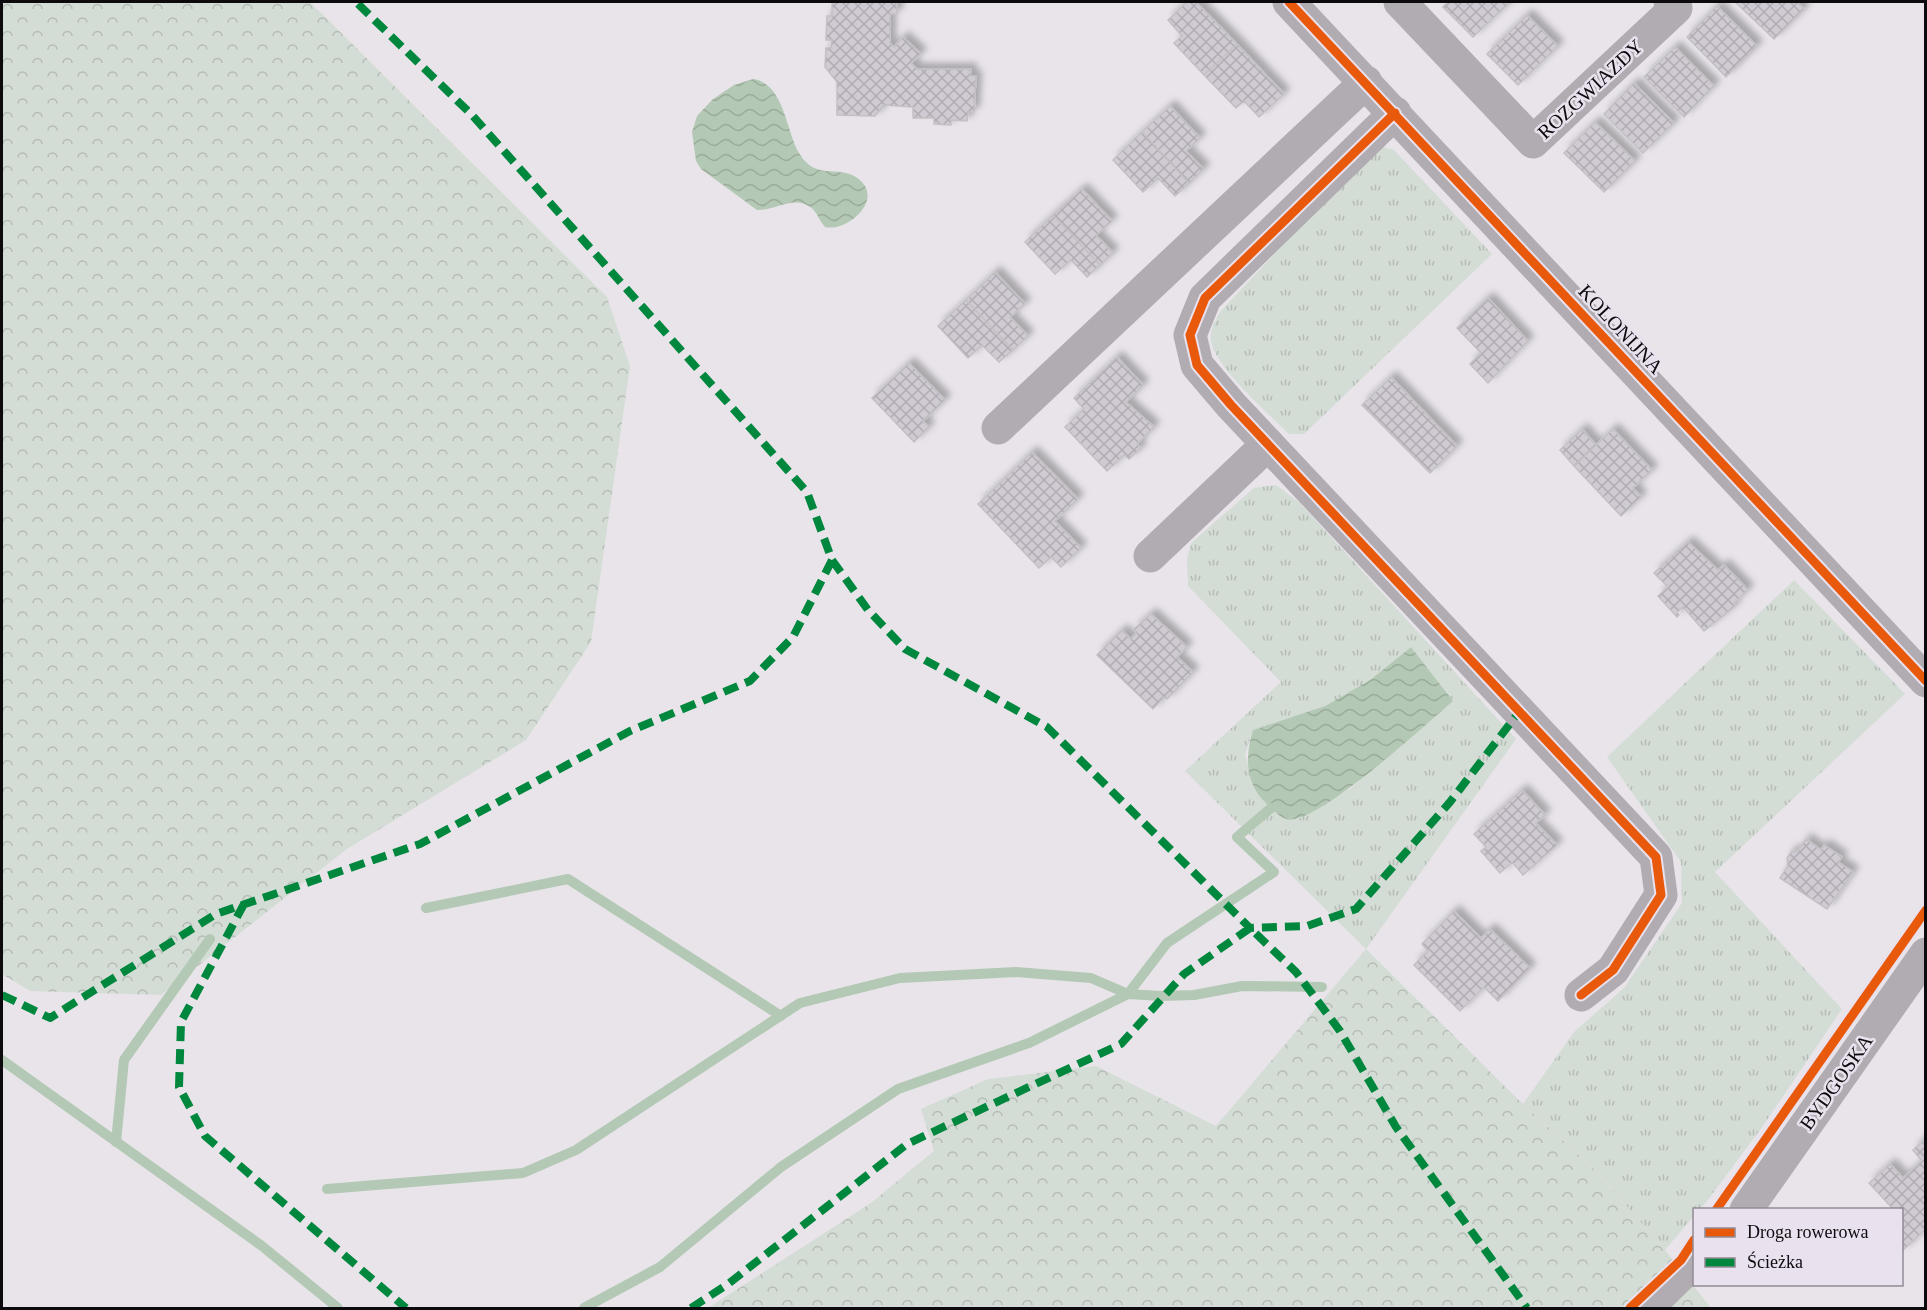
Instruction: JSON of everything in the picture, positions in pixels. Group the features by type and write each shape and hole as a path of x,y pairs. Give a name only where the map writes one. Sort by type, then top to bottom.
{"street":[{"name":"KOLONIJNA","path":"1289,2 1926,681"},
{"name":"ROZGWIAZDY","path":"1400,2 1533,142 1676,4"},
{"path":"998,428 1366,82"},
{"path":"1395,113 1204,298 1190,335 1197,365 1268,444 1656,857 1661,895 1613,970 1581,995"},
{"path":"1150,556 1268,444"},
{"name":"BYDGOSKA","path":"1747,1208 1926,954"},
{"path":"1647,1308 1693,1264"}],"green space":[{"path":"2,2 310,2 607,297 630,366 591,642 526,740 347,849 161,995 30,991 2,974"},
{"path":"1383,147 1394,150 1492,254 1304,434 1289,434 1245,391 1223,365 1211,342 1214,323 1220,312 1325,200"},
{"path":"1276,485 1299,502 1516,739 1366,949 1185,771 1281,682 1188,586 1187,558 1191,543 1254,488","holes":["1411,647 1452,701 1351,788 1298,819 1251,775 1245,755 1253,730 1325,706 1370,680"]},
{"path":"1794,580 1905,694 1715,872 1842,1009 1765,1123 1708,1200 1701,1208 1693,1208 1693,1217 1665,1250 1594,1169 1523,1104 1574,1032 1624,988 1682,903 1681,862 1607,757"},
{"path":"1366,949 1523,1104 1594,1169 1665,1250 1711,1308 708,1308 871,1203 934,1151 921,1109 988,1079 1096,1066 1216,1126"}],"water":[{"path":"753,79 763,82 778,98 795,144 806,162 814,168 846,173 862,182 867,190 867,198 859,214 851,220 843,225 825,227 813,209 797,203 757,210 701,169 696,161 692,132 697,116 713,99 734,85"},
{"path":"1411,647 1453,701 1371,771 1321,807 1300,817 1286,819 1276,813 1256,791 1249,774 1248,756 1253,730 1325,706 1370,680"}],"building":[{"path":"832,2 897,2 897,14 890,14 890,43 894,47 903,37 921,54 911,63 917,69 971,69 970,76 976,76 974,112 968,112 967,121 951,120 951,125 934,124 934,118 913,118 913,107 884,105 875,116 837,115 837,82 825,67 826,48 831,48 832,40 826,40 827,16 832,16"},
{"path":"1187,2 1196,2 1237,44 1204,75 1174,43 1182,36 1168,20"},
{"path":"1448,2 1510,2 1473,37 1443,7"},
{"path":"1735,2 1797,2 1804,9 1774,39"},
{"path":"1717,6 1757,46 1726,77 1687,37"},
{"path":"1527,15 1558,46 1518,85 1487,54"},
{"path":"1237,44 1284,94 1259,117 1244,101 1236,108 1204,75"},
{"path":"1675,47 1714,86 1684,117 1644,77"},
{"path":"1634,83 1674,123 1643,153 1604,114"},
{"path":"1170,106 1200,138 1186,151 1204,169 1189,183 1142,132"},
{"path":"1595,122 1635,161 1604,192 1564,153"},
{"path":"1142,132 1189,183 1175,196 1158,178 1143,192 1113,160"},
{"path":"1082,189 1112,221 1096,235 1113,253 1100,265 1053,215"},
{"path":"1053,215 1100,265 1087,277 1071,260 1055,274 1025,242"},
{"path":"995,272 1025,304 1010,317 1028,336 1013,350 966,300"},
{"path":"1488,298 1528,341 1488,383 1470,364 1481,353 1457,328"},
{"path":"966,300 1013,350 999,362 982,345 968,358 938,326"},
{"path":"1117,357 1143,385 1126,402 1154,427 1137,444 1141,448 1129,459 1124,455 1107,471 1065,427 1084,409 1074,398"},
{"path":"909,363 945,400 923,421 929,427 914,442 872,398"},
{"path":"1391,377 1457,446 1430,473 1362,405"},
{"path":"1582,429 1596,445 1574,466 1560,450"},
{"path":"1613,429 1652,470 1633,488 1641,497 1621,516 1574,466"},
{"path":"1032,452 1078,499 1055,521 1081,548 1061,567 1051,557 1039,568 978,504"},
{"path":"1688,542 1718,570 1724,565 1748,590 1734,603 1734,607 1704,631 1683,607 1677,612 1679,615 1677,617 1658,596 1668,587 1654,573"},
{"path":"1151,614 1187,647 1177,657 1193,672 1167,699 1164,697 1153,709 1097,655 1122,630 1131,639 1137,632 1134,629"},
{"path":"1522,790 1545,815 1536,823 1557,845 1523,875 1512,862 1500,873 1481,851 1486,847 1474,834"},
{"path":"1806,839 1821,850 1824,845 1842,857 1838,862 1853,872 1827,909 1780,878 1788,866 1787,858 1791,852 1798,851"},
{"path":"1454,911 1481,938 1490,929 1530,968 1498,1001 1484,987 1460,1011 1414,965 1428,951 1422,944"},
{"path":"1926,1138 1926,1229 1903,1250 1903,1208 1892,1208 1869,1183 1890,1164 1903,1178 1922,1161 1913,1150"}],"waterway":[{"path":"584,1308 660,1267 781,1167 898,1089 1029,1043 1128,994 1167,943 1274,872 1237,837 1271,808"},
{"path":"426,908 568,879 781,1016"},
{"path":"116,1142 124,1060 210,939"},
{"path":"327,1189 523,1173 576,1150 800,1003 900,978 1016,972 1091,978 1128,994 1161,996 1194,995 1242,986 1322,987"},
{"path":"2,1060 262,1246 338,1308"}],"marked path":[{"path":"2,995 50,1018 216,914 420,844 630,731 750,681 793,637 832,560 807,492 472,115 356,2"},
{"path":"832,560 868,610 905,649 1047,727 1250,928 1307,926 1356,909 1450,802 1519,712"},
{"path":"244,904 181,1022 179,1087 205,1136 406,1308"},
{"path":"691,1308 728,1284 907,1144 1121,1044 1184,974 1250,928 1296,972 1340,1031 1396,1127 1527,1308"}],"cycle path":[{"path":"1289,2 1926,681"},
{"path":"1395,113 1205,298 1190,335 1197,365 1231,405 1656,857 1661,895 1613,970 1581,995"},
{"path":"1717,1208 1926,910"},
{"path":"1630,1308 1681,1260 1693,1242"}]}
